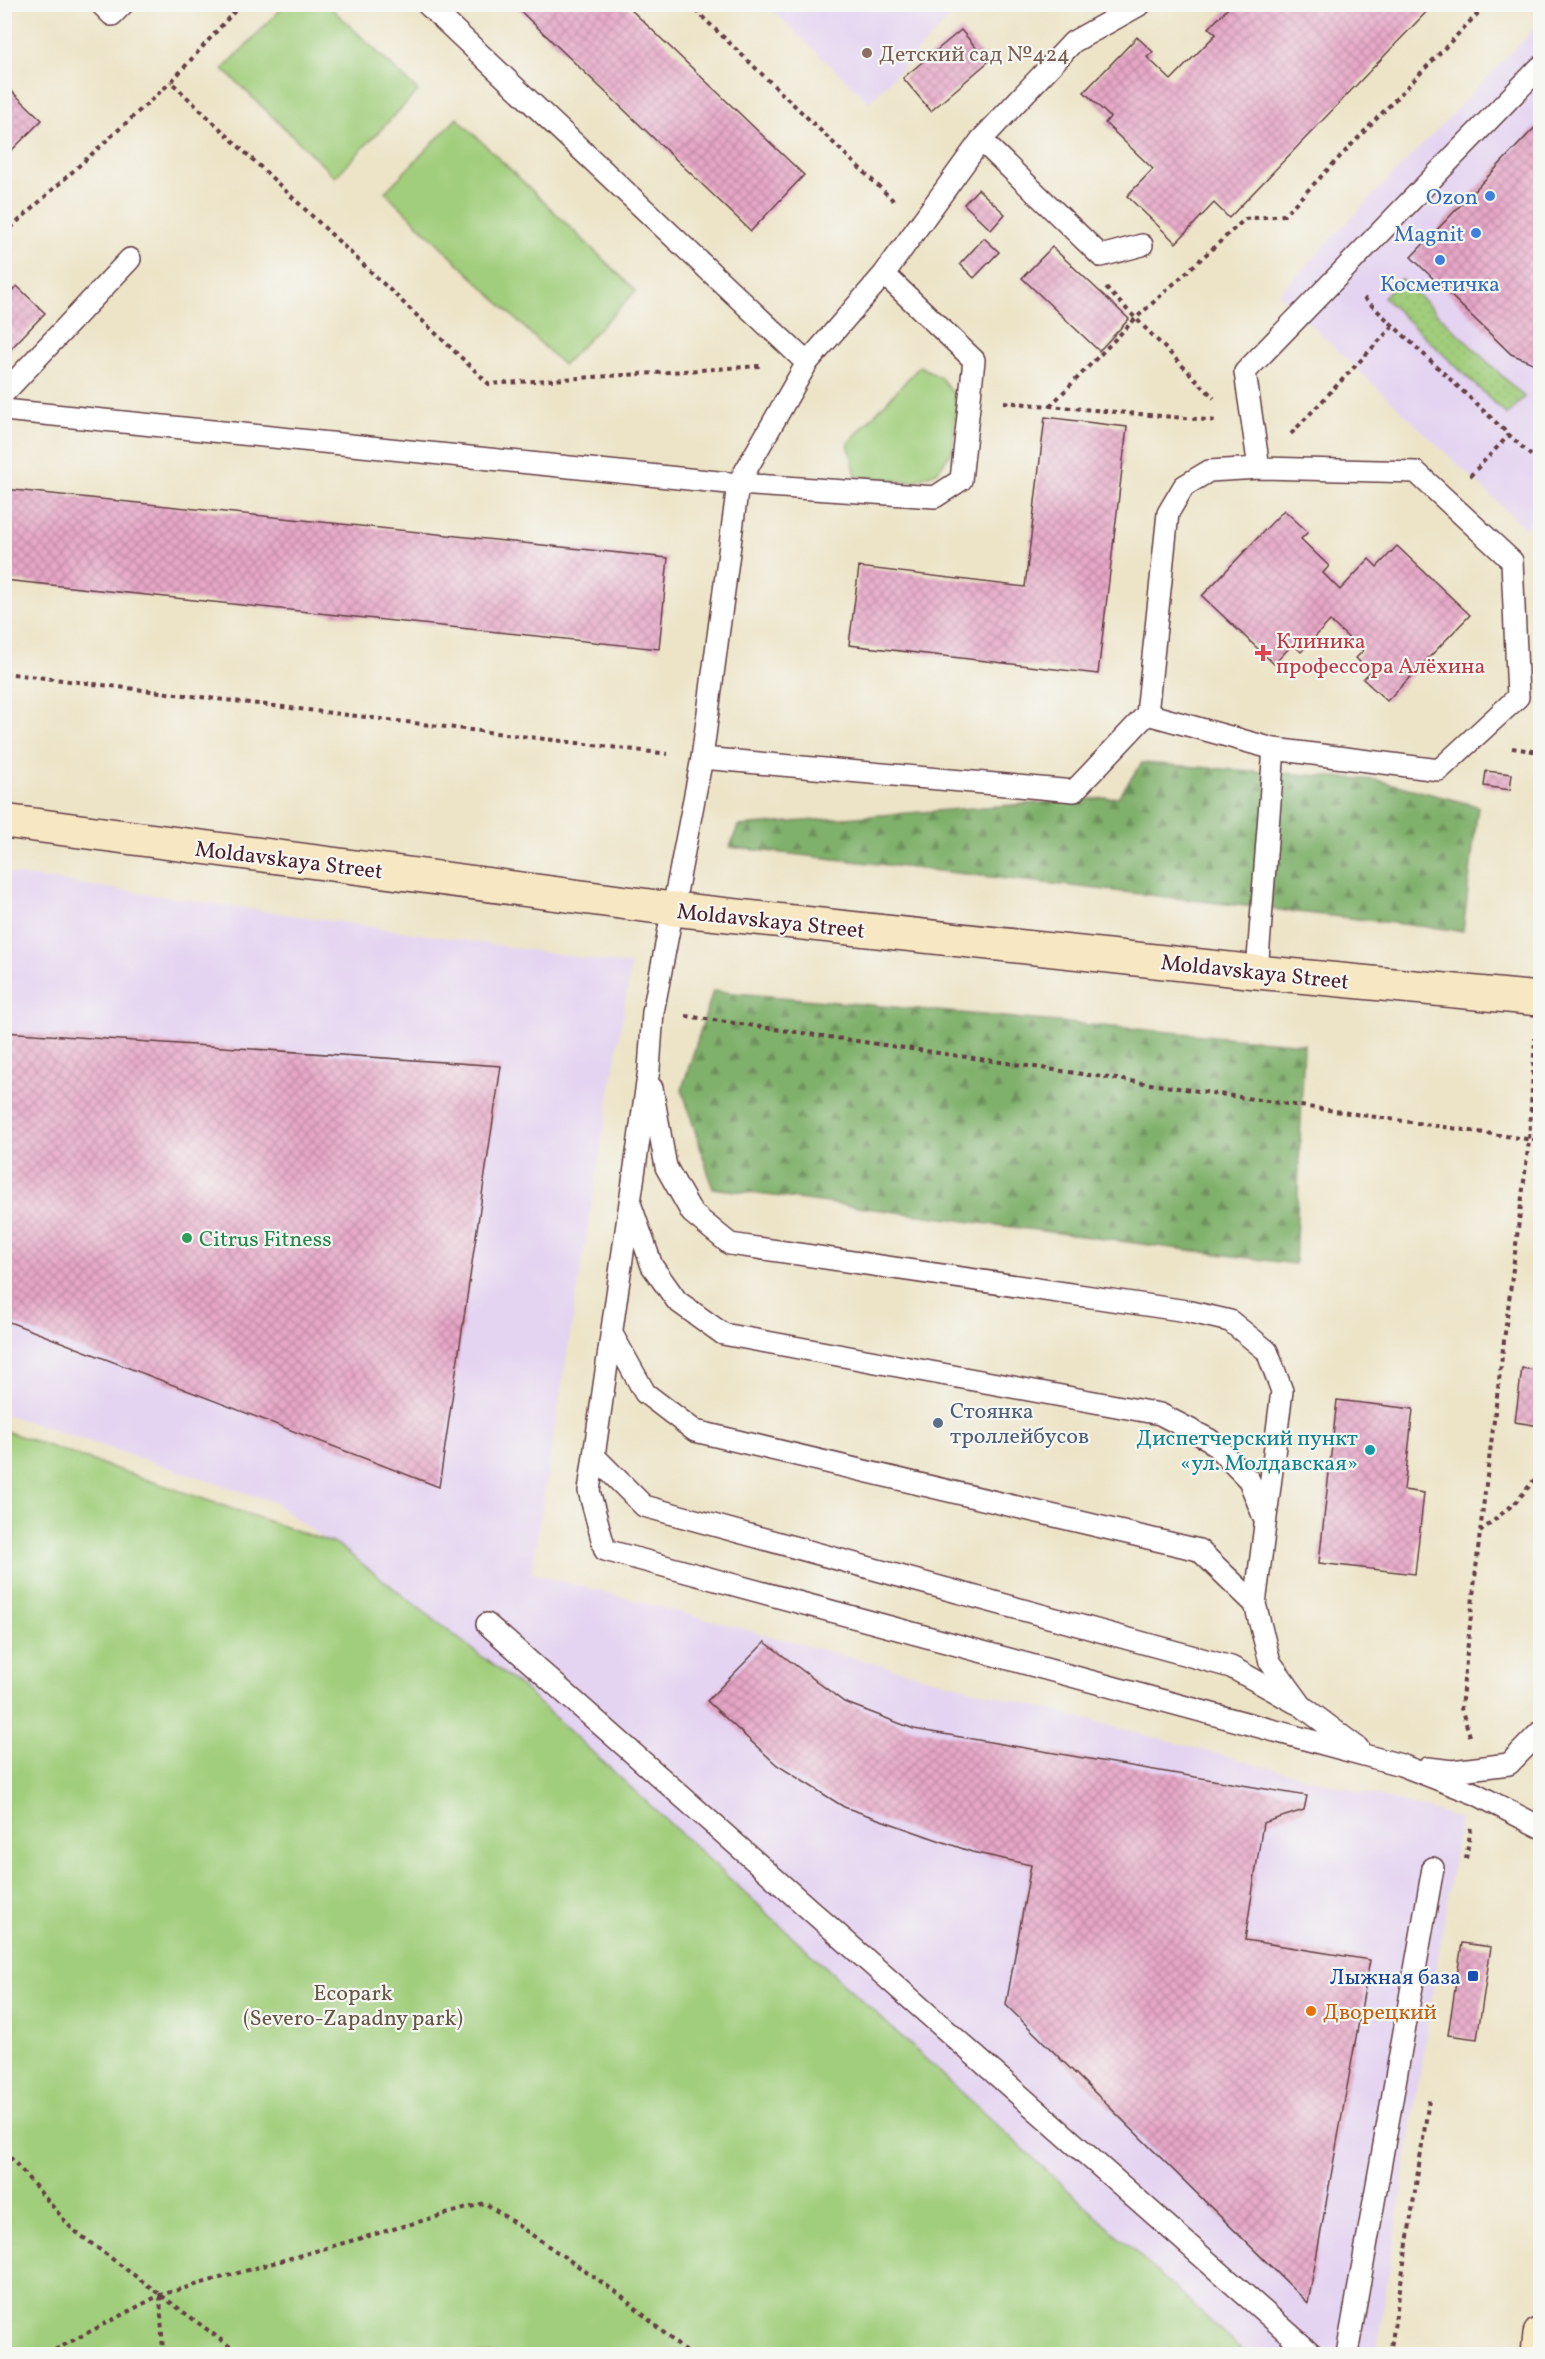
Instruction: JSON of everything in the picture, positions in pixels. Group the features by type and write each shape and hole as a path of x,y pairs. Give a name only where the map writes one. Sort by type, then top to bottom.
{"street":[{"name":"Moldavskaya Street","path":"4,821 673,909 1257,972 1539,999"},
{"path":"1538,2355 1540,2334"}],"lane":[{"path":"101,4 112,15 123,4"},
{"path":"427,4 807,363"},
{"path":"1142,4 1073,42 981,140 884,274 807,363 738,484 702,758 653,1012 649,1069 589,1491 605,1550 1401,1765 1452,1771 1509,1764 1540,1732"},
{"path":"1259,468 1247,430 1245,372 1540,67"},
{"path":"981,140 1101,256 1142,245"},
{"path":"4,393 130,259"},
{"path":"4,410 738,484 934,497 961,480 974,360 884,274"},
{"path":"702,758 1074,791 1147,714 1168,513 1184,486 1209,471 1259,468 1416,472 1512,561 1518,697 1439,770 1274,749 1147,714"},
{"path":"1257,972 1274,749"},
{"path":"649,1069 666,1167 692,1213 730,1244 1187,1311 1230,1321 1267,1351 1282,1391 1255,1604 1269,1662 1302,1706"},
{"path":"630,1201 652,1266 677,1301 723,1334 1160,1414 1210,1440 1250,1480 1265,1522"},
{"path":"612,1334 645,1393 695,1431 1199,1550 1255,1604"},
{"path":"594,1456 644,1506 1231,1667 1302,1706 1352,1746 1476,1794 1540,1827"},
{"path":"487,1624 1312,2355"},
{"path":"1347,2355 1433,1868"}],"path":[{"path":"4,234 171,82 241,4"},
{"path":"689,4 920,226"},
{"path":"1050,406 1135,319 1245,219 1284,215 1487,4"},
{"path":"171,82 489,384 807,363"},
{"path":"1101,256 1103,285 1247,430"},
{"path":"1340,274 1540,464"},
{"path":"1259,468 1394,325"},
{"path":"970,399 1050,406 1247,430"},
{"path":"1446,500 1509,435"},
{"path":"4,673 702,758"},
{"path":"1479,1768 1461,1708 1480,1532 1529,1141 1539,999 1540,940"},
{"path":"653,1012 1540,1141"},
{"path":"1480,1532 1516,1502 1540,1473"},
{"path":"1465,1864 1476,1794"},
{"path":"1390,2355 1430,2098"},
{"path":"4,2150 72,2229 240,2355"},
{"path":"47,2355 160,2295 485,2203 622,2296 688,2355"},
{"path":"160,2295 163,2355"}],"shaded area":[{"name":"Детский сад №424","path":"767,5 962,5 869,102"},
{"path":"1540,23 1540,500 1526,529 1278,294"},
{"path":"5,873 631,965 531,1573 1460,1818 1376,2354 1246,2354 526,1691 274,1502 5,1414"}],"green space":[{"path":"286,4 328,5 418,91 335,177 223,69"},
{"path":"457,118 636,291 563,365 385,192"},
{"path":"1401,279 1524,397 1507,415 1383,297"},
{"path":"920,366 941,378 954,394 956,408 952,452 937,472 911,482 856,476 848,443"},
{"path":"1142,763 1377,780 1478,806 1463,931 730,847 738,826 1118,797"},
{"path":"713,991 1304,1044 1295,1264 713,1188 682,1089"},
{"name":"Ecopark (Severo-Zapadny park)","path":"5,1431 338,1545 526,1691 1246,2354 5,2354"}],"building":[{"path":"513,4 625,4 804,175 751,231"},
{"path":"1232,4 1434,4 1229,218 1214,203 1176,243 1127,196 1153,169 1105,123 1110,117 1084,92 1137,37 1153,52 1147,57 1171,80 1216,34 1209,28"},
{"path":"961,30 988,62 931,111 903,78"},
{"path":"4,84 42,120 4,158"},
{"path":"1540,122 1540,364 1535,364 1511,354 1411,257"},
{"path":"978,189 1005,214 991,230 964,204"},
{"path":"984,238 999,252 974,278 960,264"},
{"path":"1052,247 1129,319 1099,351 1022,278"},
{"path":"17,286 45,313 4,356 4,299"},
{"path":"1045,417 1127,427 1098,674 849,645 859,567 1025,587"},
{"path":"4,489 668,558 659,649 4,580"},
{"path":"1284,510 1308,532 1301,539 1329,566 1323,573 1340,590 1369,559 1377,567 1397,546 1470,615 1387,701 1363,679 1370,672 1356,658 1363,651 1330,621 1301,652 1293,644 1274,664 1202,596"},
{"path":"1486,771 1512,774 1510,790 1484,786"},
{"path":"4,1032 501,1066 439,1487 4,1320"},
{"path":"1522,1368 1540,1371 1540,1426 1515,1422"},
{"name":"Диспетчерский пункт «ул. Молдавская»","path":"1337,1400 1413,1409 1404,1490 1424,1493 1415,1574 1319,1563"},
{"path":"765,1642 844,1702 914,1729 1307,1796 1304,1810 1263,1823 1245,1940 1370,1960 1308,2303 1006,2005 1031,1865 972,1852 844,1807 777,1765 707,1701"},
{"path":"1462,1943 1491,1947 1477,2039 1448,2035"}],"place":[{"name":"Детский сад №424","path":"867,53"},
{"name":"Ozon","path":"1490,196"},
{"name":"Magnit","path":"1476,233"},
{"name":"Косметичка","path":"1440,260"},
{"name":"Клиника профессора Алёхина","path":"1263,653"},
{"name":"Citrus Fitness","path":"187,1238"},
{"name":"Стоянка троллейбусов","path":"938,1423"},
{"name":"Диспетчерский пункт «ул. Молдавская»","path":"1370,1450"},
{"name":"Лыжная база","path":"1473,1976"},
{"name":"Дворецкий","path":"1311,2011"}]}
